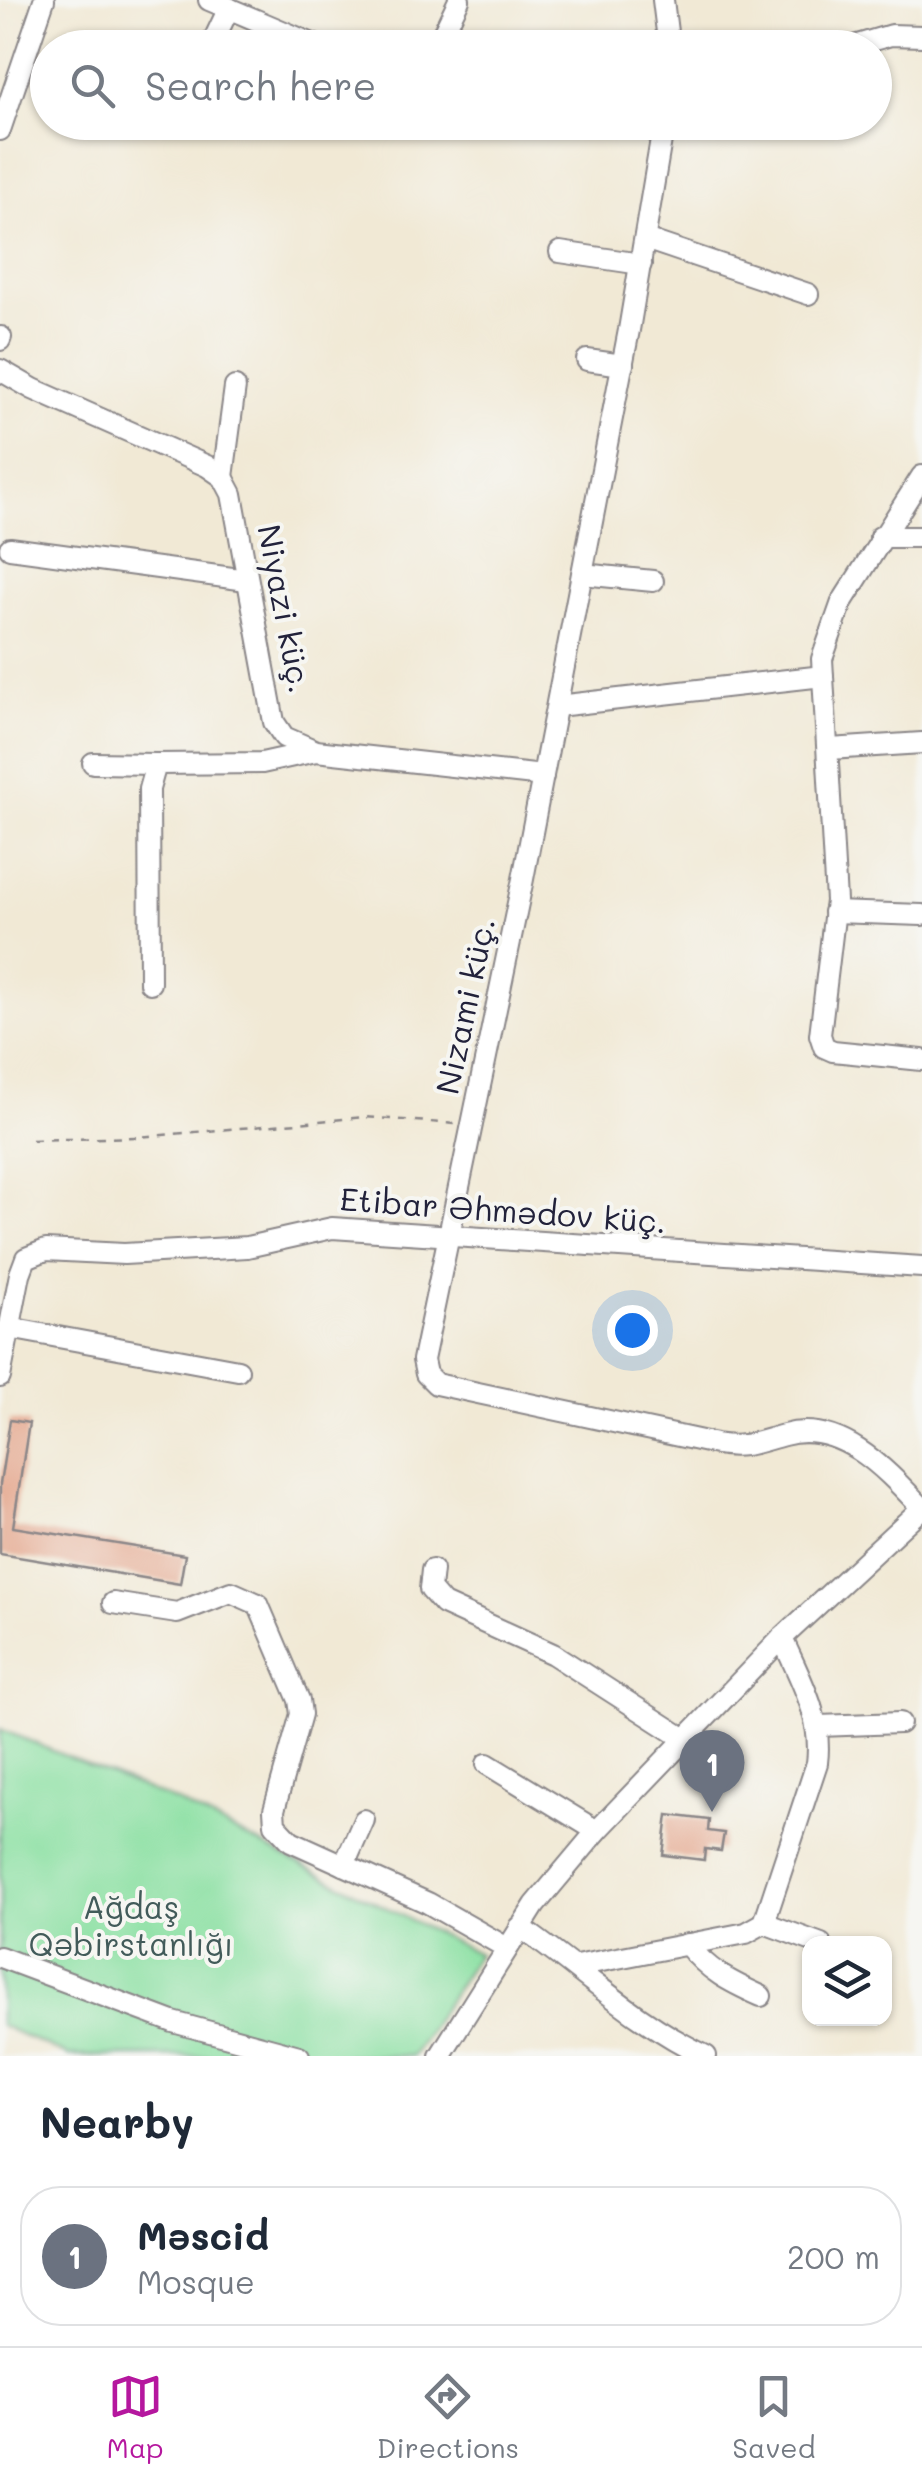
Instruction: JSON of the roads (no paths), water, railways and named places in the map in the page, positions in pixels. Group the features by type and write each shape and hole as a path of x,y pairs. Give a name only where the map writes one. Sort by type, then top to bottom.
{"street":[{"path":"34,30 44,0"},
{"path":"445,30 459,0"},
{"path":"664,0 666,30"},
{"path":"214,30 219,4 280,30"},
{"path":"892,35 922,36"},
{"path":"0,130 30,41"},
{"name":"Nizami küç.","path":"661,140 557,706 423,1360 426,1374 436,1384 740,1448 795,1433 826,1436 858,1448 922,1508"},
{"path":"645,239 808,294"},
{"path":"560,252 641,264"},
{"path":"586,360 622,365"},
{"path":"0,370 223,477 235,387"},
{"path":"922,476 880,537 826,639 823,676 830,750 834,912 820,1034 824,1047 922,1060"},
{"name":"Niyazi küç.","path":"223,477 232,494 274,722 284,737 316,751 543,776"},
{"path":"880,537 922,536"},
{"path":"10,548 247,580"},
{"path":"582,574 653,580"},
{"path":"557,706 823,676"},
{"path":"830,750 922,744"},
{"path":"93,763 262,763 316,751"},
{"path":"150,983 149,789 156,764"},
{"path":"834,912 922,915"},
{"name":"Etibar Əhmədov küç.","path":"0,1377 26,1258 46,1250 124,1254 247,1247 332,1228 922,1267"},
{"path":"9,1328 238,1370"},
{"path":"440,2056 520,1927 597,1832 782,1638 922,1508"},
{"path":"432,1570 430,1589 443,1604 553,1654 685,1739"},
{"path":"113,1602 177,1612 231,1592 258,1604 299,1700 301,1714 275,1824 291,1841 428,1903 507,1948"},
{"path":"764,1924 817,1763 819,1726 782,1638"},
{"path":"819,1726 900,1723"},
{"path":"486,1764 597,1832"},
{"path":"344,1864 364,1820"},
{"path":"576,1966 746,1932 764,1924 802,1937"},
{"path":"520,1927 576,1966 627,2012 706,2056"},
{"path":"687,1944 704,1966 761,1996"},
{"path":"0,1957 174,2022 299,2056"}],"place":[{"name":"Məscid","path":"712,1812"}],"park label":[{"name":"Ağdaş Qəbirstanlığı","path":"131,1926"}]}
